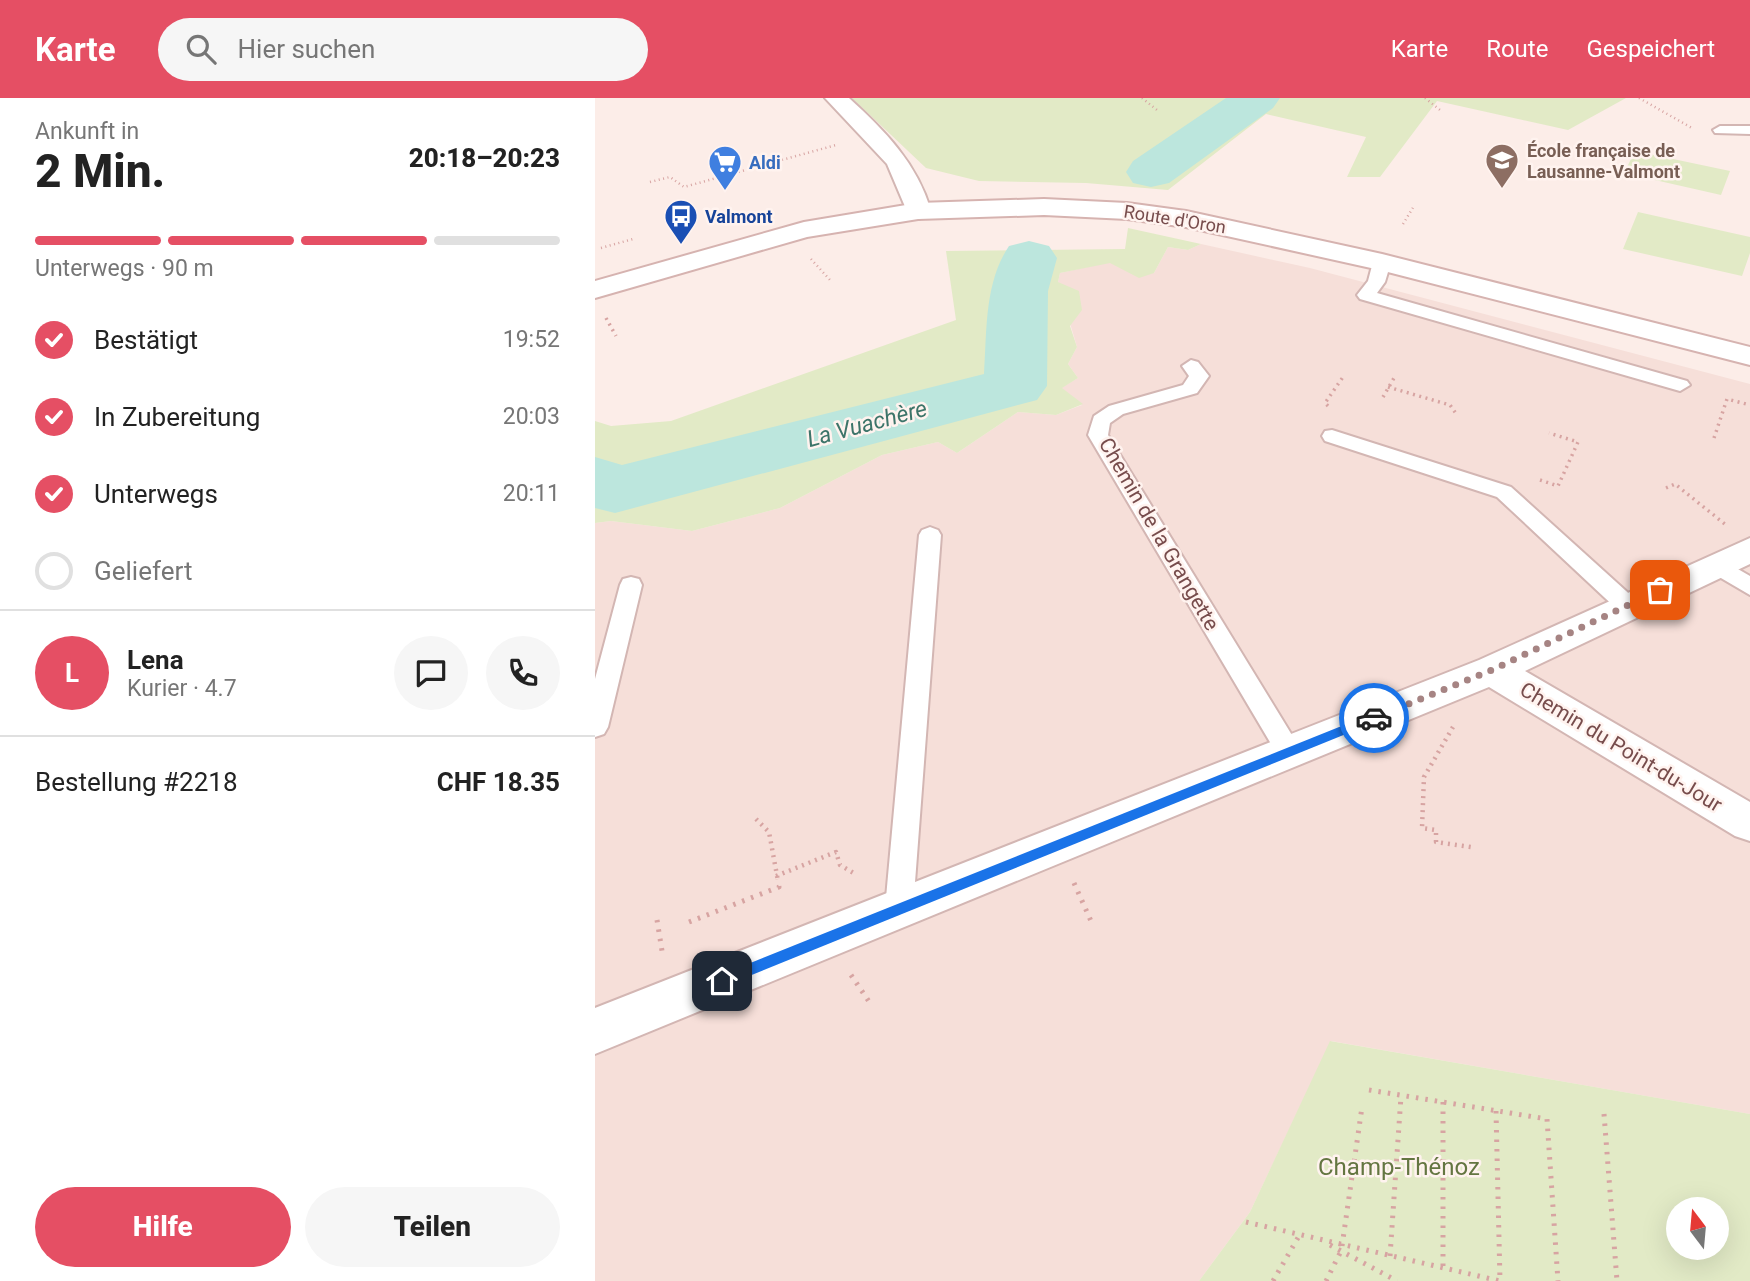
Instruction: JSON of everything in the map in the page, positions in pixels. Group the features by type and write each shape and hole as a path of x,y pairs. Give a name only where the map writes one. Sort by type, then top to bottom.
{"street":[{"path":"836,98 894,153 916,196 918,211"},
{"name":"Route d'Oron","path":"599,301 804,230 918,211 1044,207 1135,212 1246,231 1382,262 1750,356"},
{"path":"595,1031 1483,674 1750,550"},
{"name":"Chemin du Point-du-Jour","path":"1483,674 1750,823"}],"lane":[{"path":"1720,130 1750,130"},
{"path":"1382,262 1376,282 1366,295 1680,385"},
{"name":"Chemin de la Grangette","path":"1191,366 1199,376 1190,389 1116,410 1101,420 1098,435 1289,752"},
{"path":"1332,436 1504,492 1628,606"},
{"path":"899,909 930,535"},
{"path":"1717,565 1750,587"},
{"path":"595,727 631,585"}],"path":[{"path":"1142,98 1157,110"},
{"path":"1425,98 1440,110"},
{"path":"1639,98 1667,114"},
{"path":"650,182 670,177 684,187 833,145"},
{"path":"1403,224 1414,206"},
{"path":"601,248 633,239"},
{"path":"811,258 830,280"},
{"path":"599,301 616,336"},
{"path":"1383,397 1394,377"},
{"path":"1388,387 1450,405 1457,415"},
{"path":"1714,438 1727,399 1750,405"},
{"path":"1535,478 1558,486 1577,442 1549,433"},
{"path":"1666,488 1675,484 1725,523 1728,533 1750,550"},
{"path":"1471,847 1436,842 1436,830 1422,828 1424,777 1483,674"},
{"path":"689,922 779,887 769,832 756,819"},
{"path":"776,876 836,852 840,865 857,875"},
{"path":"1369,1090 1547,1119 1558,1281"},
{"path":"1391,1256 1401,1096"},
{"path":"1443,1102 1443,1268"},
{"path":"1326,1281 1341,1249 1362,1107"},
{"path":"1341,1249 1391,1256 1500,1281 1496,1111"},
{"path":"1604,1114 1617,1281"},
{"path":"1246,1222 1324,1242 1397,1281"},
{"path":"1273,1281 1299,1236"}],"shaded area":[{"path":"1201,244 1310,268 1750,384 1750,1114 1331,1041 1250,1212 1199,1281 595,1281 595,523 611,521 692,531 780,508 882,455 938,442 957,453 1018,412 1056,415 1082,405 1061,388 1078,378 1068,364 1077,347 1058,282 1060,273 1110,262 1154,273 1168,247 1188,250"}],"green space":[{"path":"852,98 1626,98 1568,130 1437,101 1380,177 1347,177 1366,137 1266,114 1168,190 1086,183 979,181 926,168"},
{"path":"1635,151 1730,171 1721,195 1624,173"},
{"path":"1638,212 1750,237 1750,253 1742,276 1623,249"},
{"path":"1128,228 1201,244 1188,250 1168,247 1154,273 1139,278 1110,263 1060,273 1058,282 1079,291 1082,310 1070,326 1077,347 1068,364 1078,378 1062,388 1083,404 1056,415 1018,412 957,453 938,442 882,455 780,508 692,531 611,521 595,523 595,421 611,426 671,421 956,320 946,251 1125,249"},
{"name":"Champ-Thénoz","path":"1330,1041 1750,1114 1750,1281 1199,1281 1250,1212"}],"waterway":[{"name":"La Vuachère","path":"1151,172 1257,98"},
{"name":"La Vuachère","path":"595,480 615,490 1015,386 1019,291 1029,258"}],"way so far":[{"path":"1374,718 1492,670 1660,590"}],"place":[{"name":"École française de Lausanne-Valmont","path":"1502,190"},
{"name":"Aldi","path":"725,192"},
{"name":"Valmont","path":"681,246"}],"route":[{"path":"722,981 1374,718"}]}
